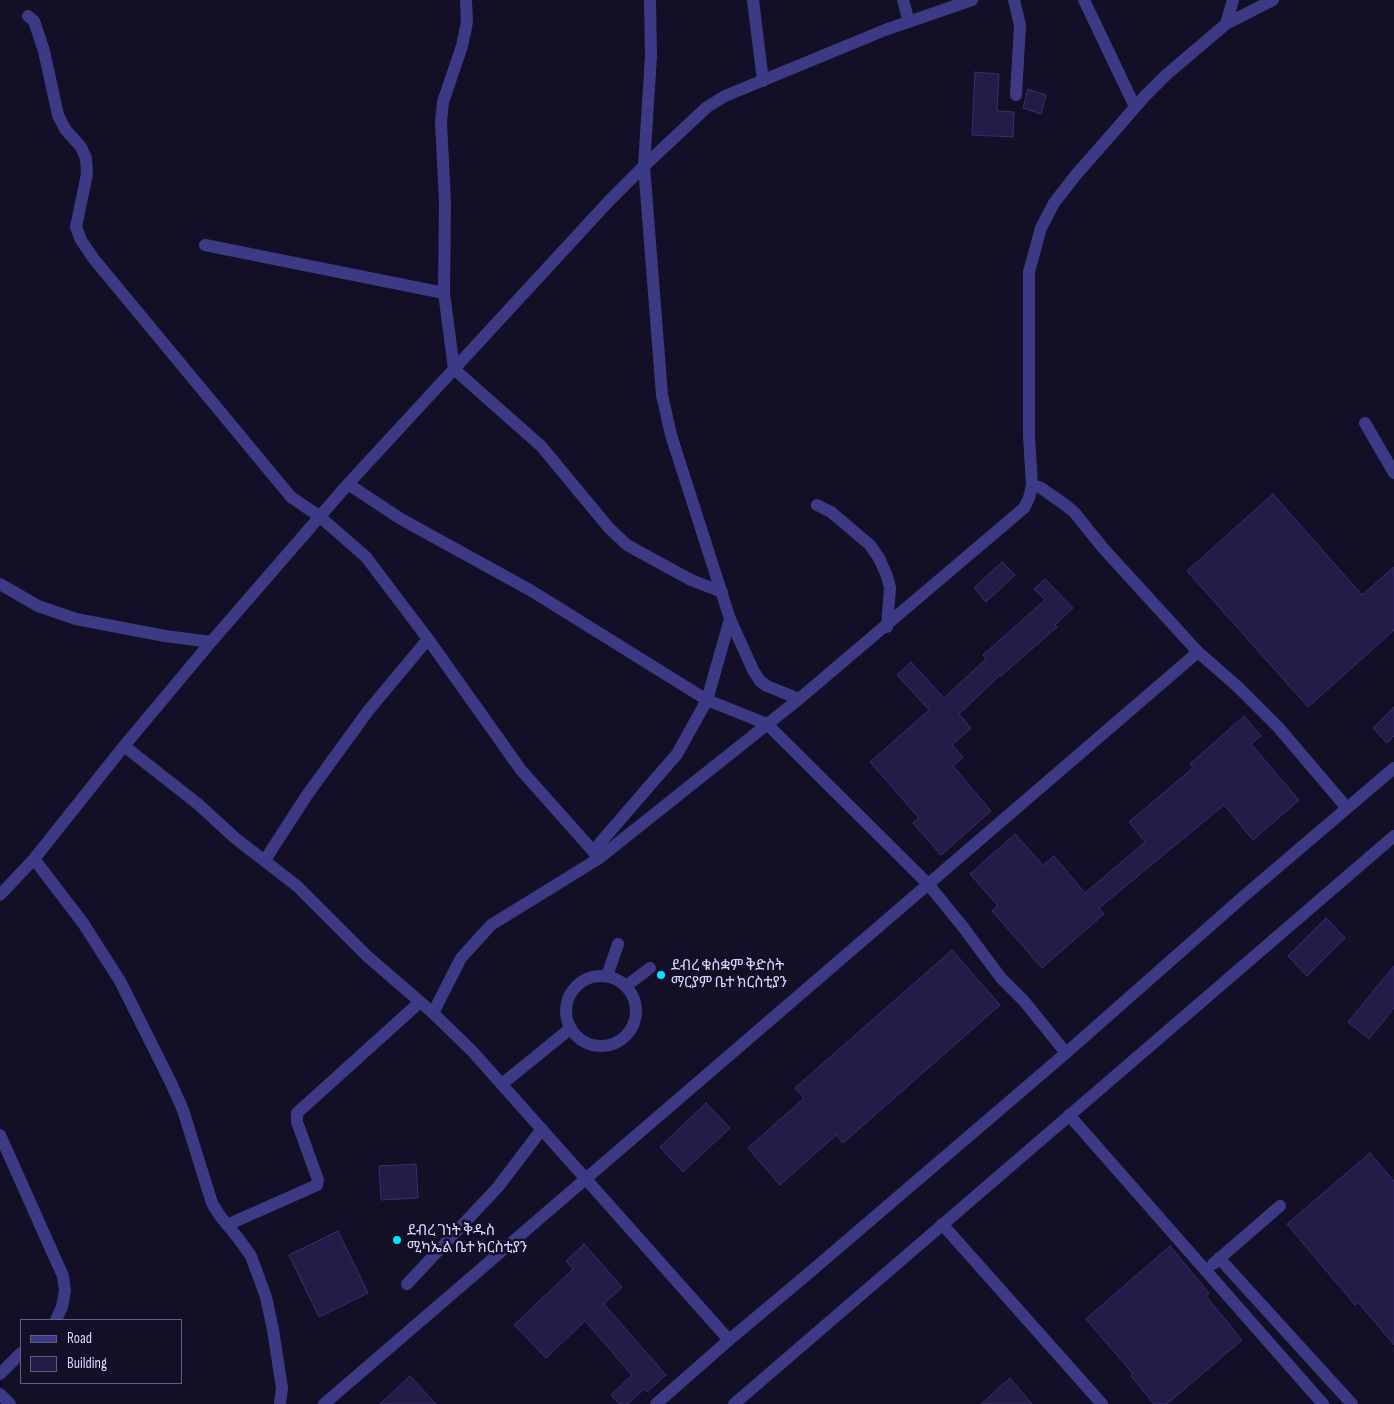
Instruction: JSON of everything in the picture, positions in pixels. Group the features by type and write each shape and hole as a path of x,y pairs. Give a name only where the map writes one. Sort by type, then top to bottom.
{"street":[{"path":"466,0 467,22 462,46 443,102 441,122 445,202 444,293 454,369 541,446 609,528 627,546 691,580 722,592"},
{"path":"650,0 651,56 644,166 662,394 671,435 730,619 753,670 760,681 767,686 799,699"},
{"path":"753,0 763,81"},
{"path":"903,0 909,22"},
{"path":"0,895 34,859 124,746 211,642 348,484 609,201 708,107 725,96 876,34 972,0"},
{"path":"1014,0 1020,25 1016,95"},
{"path":"1084,0 1135,107"},
{"path":"1226,24 1233,0"},
{"path":"432,1013 461,958 491,925 596,855 799,699 1024,508 1032,485 1029,436 1029,272 1041,228 1054,203 1075,176 1166,74 1226,24 1273,0"},
{"path":"28,16 34,22 44,51 58,115 65,129 81,147 86,158 87,174 76,227 93,258 291,497 320,516 366,557 428,639 521,770 596,855"},
{"path":"205,244 444,293"},
{"path":"1365,423 1394,474"},
{"path":"348,484 401,519 530,590 707,700 767,724 928,884 1001,978 1024,1001 1066,1053"},
{"path":"1032,485 1041,488 1074,512 1103,548 1198,652 1238,686 1278,727 1347,808"},
{"path":"817,505 831,512 863,539 879,558 890,588 887,626"},
{"path":"0,584 38,606 76,619 165,636 211,642"},
{"path":"596,855 677,754 707,700 730,619"},
{"path":"265,860 307,795 368,711 428,639"},
{"path":"324,1404 1198,652"},
{"path":"124,746 198,804 235,838 298,886 366,956 420,1002 473,1052 729,1340"},
{"path":"656,1404 1066,1053 1244,896 1394,768"},
{"path":"734,1404 1394,836"},
{"path":"34,859 83,923 120,981 172,1083 183,1110 212,1203 251,1256 266,1297 274,1330 282,1388 280,1404"},
{"path":"607,976 618,944"},
{"path":"626,986 650,968"},
{"path":"596,976 607,976 620,981 626,986 634,1001 635,1017 633,1025 622,1038 607,1045 590,1044 576,1035 571,1028 566,1012 567,1004 574,988 588,978 596,976"},
{"path":"227,1225 318,1185 318,1180 297,1122 297,1113 420,1002"},
{"path":"502,1084 571,1028"},
{"path":"1069,1115 1323,1404"},
{"path":"407,1284 498,1186 542,1129"},
{"path":"0,1135 63,1276 65,1291 62,1307 56,1319"},
{"path":"1206,1270 1280,1206"},
{"path":"942,1224 1102,1404"},
{"path":"1219,1258 1352,1404"},
{"path":"0,1374 20,1355"},
{"path":"0,1394 10,1404"}],"building":[{"path":"975,72 999,74 997,111 1014,112 1013,137 972,135"},
{"path":"1028,89 1046,95 1041,114 1023,108"},
{"path":"1273,494 1362,595 1394,567 1394,630 1308,707 1187,571"},
{"path":"1002,562 1015,575 986,602 974,588"},
{"path":"1045,579 1073,608 1055,625 1057,627 1000,675 959,714 971,728 952,745 963,757 953,766 991,811 941,855 913,823 919,818 870,762 929,710 897,675 911,662 944,698 986,659 983,655 1045,600 1034,589"},
{"path":"1394,707 1394,736 1387,743 1373,728"},
{"path":"1244,716 1261,736 1251,744 1299,800 1253,840 1224,805 1099,908 1104,914 1042,968 992,911 998,906 970,874 1015,834 1043,865 1054,856 1085,893 1145,842 1129,822 1193,768 1190,764"},
{"path":"1326,918 1345,938 1307,976 1288,956"},
{"path":"952,950 1000,1005 843,1143 836,1135 780,1185 748,1148 804,1098 795,1088"},
{"path":"1394,966 1394,1008 1369,1039 1348,1022"},
{"path":"706,1103 730,1128 683,1172 660,1147"},
{"path":"1370,1153 1394,1181 1394,1345 1358,1302 1355,1305 1287,1224"},
{"path":"416,1164 418,1198 381,1200 379,1166"},
{"path":"338,1231 368,1293 319,1317 289,1255"},
{"path":"584,1244 622,1287 604,1304 666,1375 647,1392 644,1389 628,1404 619,1404 611,1395 632,1375 585,1321 546,1358 514,1325 573,1269 566,1261"},
{"path":"1170,1246 1209,1293 1206,1296 1242,1340 1167,1404 1154,1404 1131,1376 1133,1374 1086,1319"},
{"path":"410,1376 436,1404 380,1404"},
{"path":"1010,1378 1032,1404 981,1404"}],"place":[{"name":"ደብረ ቁስቋም ቅድስት ማርያም ቤተ ክርስቲያን","path":"661,975"},
{"name":"ደብረ ገነት ቅዱስ ሚካኤል ቤተ ክርስቲያን","path":"397,1240"}]}
